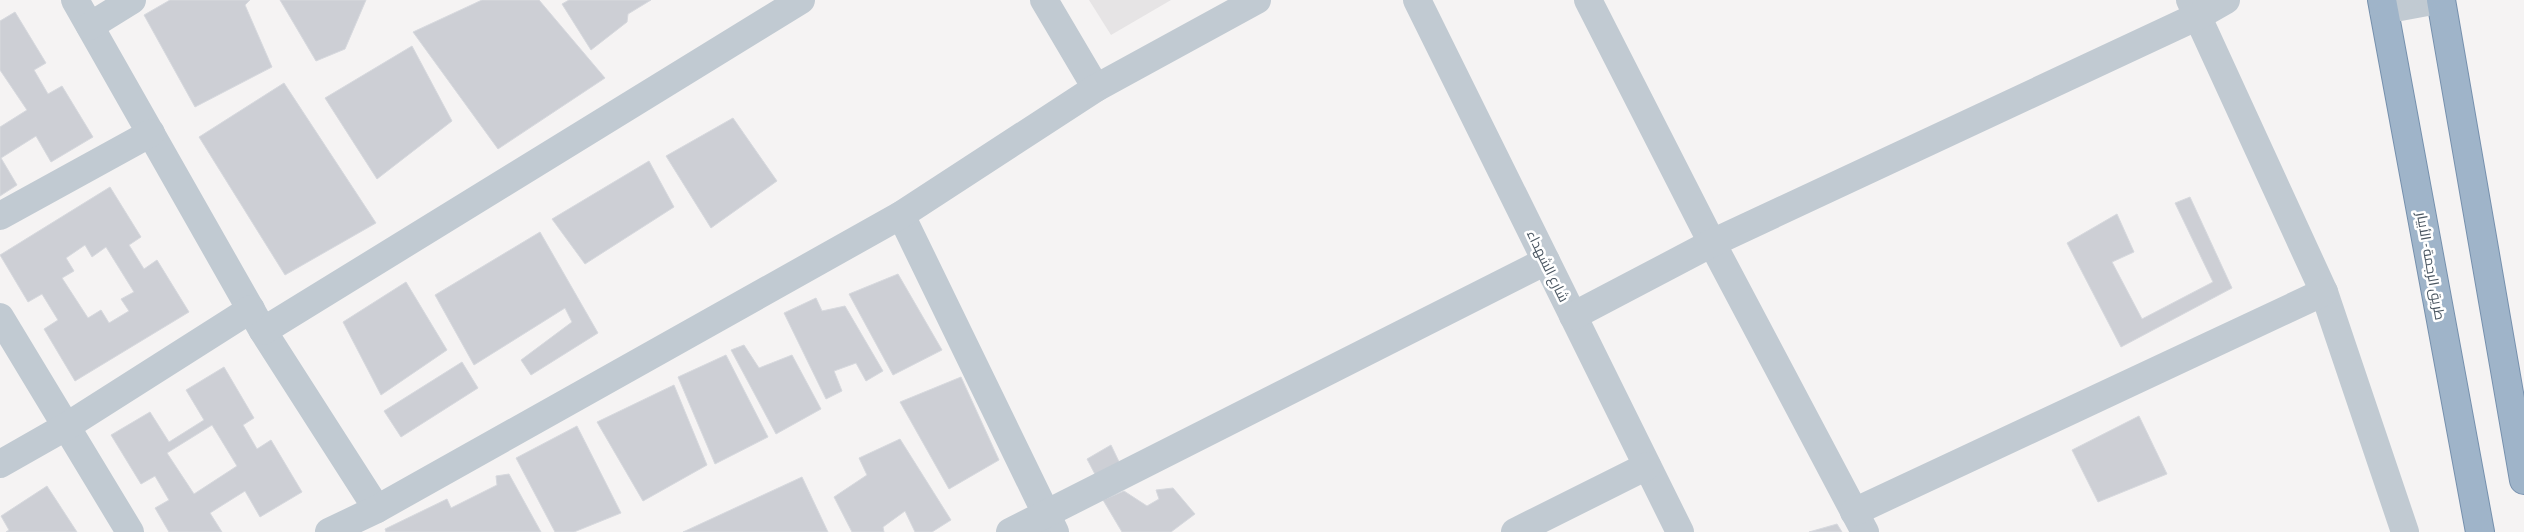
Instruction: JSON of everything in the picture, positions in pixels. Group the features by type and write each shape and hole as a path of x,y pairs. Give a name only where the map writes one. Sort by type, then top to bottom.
{"highway":[{"path":"2439,0 2524,480"},
{"name":"طريق الرجمة - الأبيار","path":"2383,5 2480,532"}],"street":[{"path":"75,0 257,320 377,509"},
{"path":"90,26 132,0"},
{"path":"0,464 257,320 801,0"},
{"path":"1044,0 1096,88"},
{"path":"329,532 377,509 901,215 1096,88 1257,0"},
{"name":"شارع الشهداء","path":"1417,0 1680,532"},
{"path":"1588,0 1712,242 1860,522 2324,292"},
{"path":"1573,316 1712,242 2194,8 2226,0"},
{"path":"2383,5 2439,0"},
{"path":"2194,8 2324,292 2405,532"},
{"path":"0,216 151,134"},
{"path":"901,215 1050,523"},
{"path":"1010,532 1050,523 1546,261"},
{"path":"0,317 130,532"},
{"path":"1515,532 1647,466"}],"shaded area":[{"path":"1089,0 1171,0 1111,35"}],"building":[{"path":"170,0 250,0 245,5 272,67 195,107 144,15"},
{"path":"280,0 366,0 345,49 316,61"},
{"path":"482,0 539,0 605,78 498,149 413,32"},
{"path":"569,0 651,0 628,14 627,22 591,50 562,4"},
{"path":"15,12 46,63 34,70 48,94 62,86 93,137 51,162 36,136 1,158 17,185 0,196 0,127 27,110 0,70 0,21"},
{"path":"412,46 452,121 377,179 325,98"},
{"path":"284,83 376,223 285,275 199,137"},
{"path":"733,118 777,181 711,228 666,156"},
{"path":"649,161 674,207 585,264 552,219"},
{"path":"110,187 141,237 129,245 144,269 157,260 189,312 75,381 44,329 58,320 42,294 28,302 0,255","holes":["85,245 92,257 106,247 134,292 121,299 129,311 109,323 101,310 88,318 62,278 74,271 66,258"]},
{"path":"2190,197 2232,288 2121,347 2067,243 2117,214 2134,252 2112,262 2142,319 2213,282 2175,203"},
{"path":"540,232 598,333 531,375 521,360 572,322 565,308 474,365 435,295"},
{"path":"898,274 942,350 893,375 849,294"},
{"path":"406,282 447,350 381,395 343,322"},
{"path":"816,298 822,311 845,306 883,371 866,381 856,363 834,371 842,391 826,399 784,313"},
{"path":"744,345 759,368 792,355 821,409 776,434 731,350"},
{"path":"726,355 768,437 715,464 678,377"},
{"path":"462,362 478,388 401,437 384,411"},
{"path":"224,367 254,418 243,425 257,449 271,440 302,492 260,517 245,491 210,513 222,532 169,532 155,508 169,500 155,476 141,484 111,435 150,412 169,442 204,420 186,390","holes":["212,425 237,466 194,494 167,453"]},
{"path":"961,377 999,460 949,489 900,402"},
{"path":"674,385 707,465 643,501 597,422"},
{"path":"2139,416 2167,474 2098,502 2072,450"},
{"path":"577,426 621,513 574,532 555,532 516,458"},
{"path":"900,439 951,520 932,532 915,532 905,511 883,527 884,532 852,532 834,497 867,475 859,458"},
{"path":"1111,445 1122,468 1098,480 1087,459"},
{"path":"509,474 541,532 386,532 385,529 447,499 451,508 497,485 496,476"},
{"path":"802,477 828,532 683,532"},
{"path":"47,486 77,532 6,532 9,530 1,516"},
{"path":"1173,488 1195,514 1171,532 1122,532 1103,500 1124,491 1147,506 1159,499 1156,490"},
{"path":"1837,524 1842,532 1809,532"}]}
